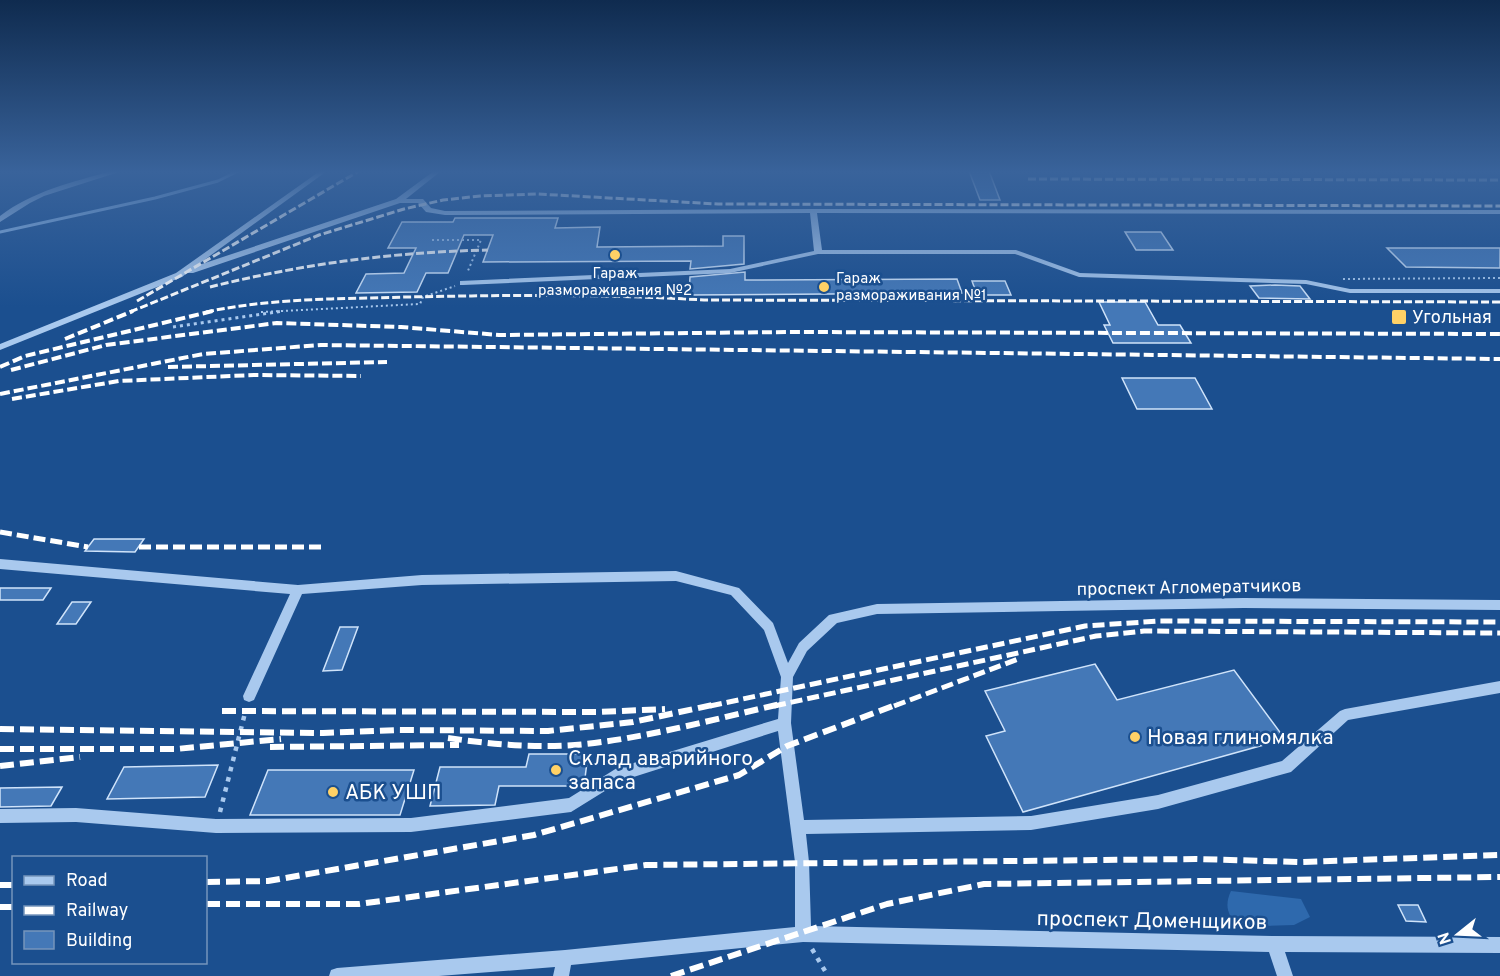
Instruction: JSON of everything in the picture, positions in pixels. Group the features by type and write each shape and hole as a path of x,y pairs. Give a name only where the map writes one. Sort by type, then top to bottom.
{"street":[{"path":"179,275 260,217"},
{"path":"0,347 179,275 353,217"},
{"path":"814,217 818,252"},
{"path":"463,283 730,271 818,252 1016,252 1079,275 1306,282 1350,291 1500,291"},
{"path":"0,564 298,590 422,580 676,576 735,591 769,627 787,677 784,723 799,827 803,934"},
{"path":"249,696 298,590"},
{"name":"проспект Агломератчиков","path":"787,677 803,647 833,619 877,609 1244,603 1500,605"},
{"path":"799,827 1031,823 1158,802 1286,767 1345,715 1500,687"},
{"path":"0,816 76,815 216,826 411,825 571,805 617,775 784,723"},
{"name":"проспект Доменщиков","path":"338,976 565,958 803,934 1274,944 1500,945"},
{"path":"1274,944 1285,976"},
{"path":"561,976 565,958"}],"path":[{"path":"173,327 264,312 420,304 423,297 463,283 481,240 432,240"},
{"path":"1339,279 1500,278"},
{"path":"216,826 239,745 249,696"},
{"path":"803,934 828,976"}],"shaded area":[{"path":"1231,891 1301,899 1310,917 1294,925 1237,927 1228,910"}],"building":[{"path":"455,218 558,218 555,228 600,227 597,247 723,246 723,236 744,236 744,264 690,269 691,261 483,262 493,235 464,235 448,273 426,273 417,292 356,293 366,274 404,273 416,248 388,248 402,222 453,222"},
{"path":"1125,232 1161,232 1173,250 1136,250"},
{"path":"1387,248 1500,248 1500,268 1406,267"},
{"name":"Гараж размораживания №1","path":"745,272 745,280 957,279 962,293 689,295 690,277"},
{"path":"972,281 1005,281 1011,295 977,295"},
{"path":"1250,286 1300,286 1310,299 1259,298"},
{"path":"1099,302 1145,302 1158,325 1180,325 1191,343 1113,343 1104,325 1110,325"},
{"path":"1122,378 1195,378 1212,409 1137,409"},
{"path":"94,539 144,539 135,552 85,551"},
{"path":"0,588 51,588 43,600 0,600"},
{"path":"72,602 91,602 76,624 57,624"},
{"path":"340,627 358,627 342,670 323,671"},
{"name":"Новая глиномялка","path":"1095,664 1117,700 1234,670 1285,739 1023,812 986,736 1005,731 985,691"},
{"path":"529,754 588,754 584,786 499,786 495,805 430,806 440,767 526,767"},
{"path":"218,765 205,797 107,799 124,767"},
{"name":"АБК УШП","path":"268,770 414,770 400,815 250,815"},
{"path":"62,787 51,806 0,807 0,788"},
{"path":"1398,905 1418,905 1426,922 1406,921"}],"waterway":[{"path":"0,232 70,217"}],"railway":[{"path":"137,301 281,217"},
{"path":"130,312 319,235 379,217"},
{"path":"210,287 279,272 348,261 417,253 488,250"},
{"path":"206,312 231,307 306,300 518,295 704,300 1500,302"},
{"path":"65,339 133,311"},
{"path":"0,367 25,356 213,311"},
{"path":"11,370 106,345 277,323 401,327 499,335 789,332 1500,334"},
{"path":"0,394 203,354 321,345 1500,359"},
{"path":"168,367 387,362"},
{"path":"12,399 119,381 254,375 361,376"},
{"path":"0,532 88,547"},
{"path":"139,547 325,547"},
{"path":"710,706 1085,626 1159,621 1500,622"},
{"path":"774,706 1096,636 1144,631 1500,633"},
{"path":"894,706 1021,658"},
{"path":"0,729 323,733 398,730 548,731 633,722 717,704"},
{"path":"448,738 512,745 575,745 653,733 781,704"},
{"path":"207,882 268,881 534,835 739,775 787,746 898,704"},
{"path":"222,711 598,712 665,709"},
{"path":"0,749 176,749 281,739"},
{"path":"270,747 459,745"},
{"path":"0,766 80,757"},
{"path":"207,904 359,904 646,865 1196,859 1300,862 1500,855"},
{"path":"671,976 887,904 984,884 1500,877"},
{"path":"0,885 12,885"},
{"path":"0,907 12,907"}],"place":[{"name":"Гараж размораживания №2","path":"615,255"},
{"name":"Гараж размораживания №1","path":"824,287"},
{"name":"Угольная","path":"1399,317"},
{"name":"Новая глиномялка","path":"1135,737"},
{"name":"Склад аварийного запаса","path":"556,770"},
{"name":"АБК УШП","path":"333,792"}]}
